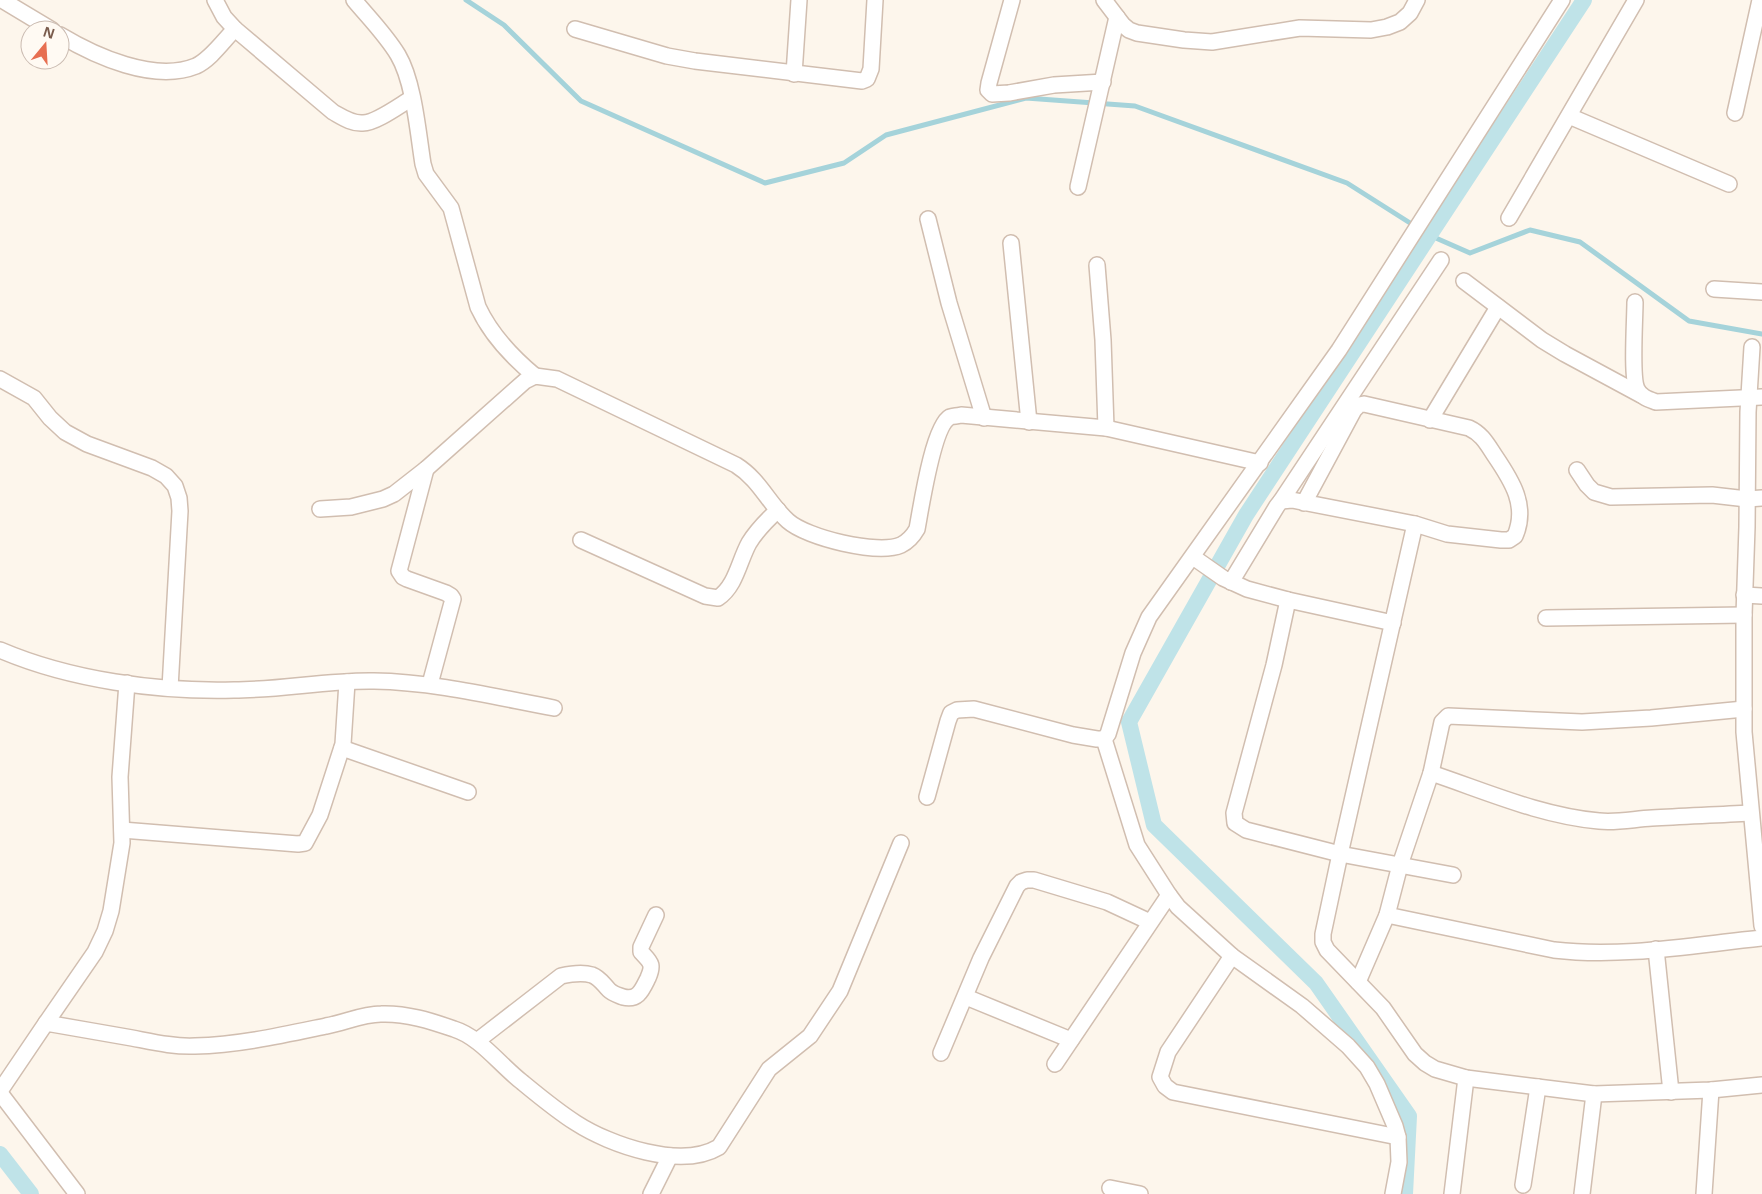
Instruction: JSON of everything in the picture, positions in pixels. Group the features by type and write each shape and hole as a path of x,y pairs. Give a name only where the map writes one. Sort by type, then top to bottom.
{"street":[{"path":"2,0 35,20"},
{"path":"215,0 224,17 234,29 333,112 353,122 364,124 372,121 412,98"},
{"path":"354,0 390,42 399,57 412,98 426,174 451,208 478,307 484,321 511,355 535,376 557,379 736,465 757,482 788,521 808,532 863,547 892,548 909,540 917,528 934,447 944,422 950,417 961,415 1106,428 1260,463"},
{"path":"794,74 798,0"},
{"path":"575,28 660,54 696,62 794,74 855,80 867,79 870,70 875,0"},
{"path":"1012,0 989,83 988,90 992,94 1054,85 1102,86"},
{"path":"1104,0 1129,30 1138,34 1212,42 1300,28 1371,30 1387,27 1400,22 1410,13 1417,0"},
{"path":"1104,739 1111,730 1133,653 1149,617 1161,598 1198,561 1260,463 1339,350 1562,0"},
{"path":"1509,218 1636,0"},
{"path":"1735,113 1760,0"},
{"path":"1078,187 1117,17"},
{"path":"70,41 108,59 134,66 167,71 186,69 204,61 234,29"},
{"path":"1569,116 1729,184"},
{"path":"928,219 949,303 984,418"},
{"path":"1011,243 1029,422"},
{"path":"1227,580 1276,506 1281,502 1441,260"},
{"path":"1097,266 1104,350 1106,428"},
{"path":"1464,281 1565,354 1648,399 1656,402 1756,397"},
{"path":"1714,289 1762,292"},
{"path":"1635,302 1634,381 1641,394"},
{"path":"1430,420 1498,307"},
{"path":"1752,347 1756,397 1755,498 1744,596 1744,709 1755,793 1750,813 1762,926"},
{"path":"320,509 351,507 383,499 394,494 426,469 525,381 535,376"},
{"path":"0,379 34,398 50,418 65,432 87,444 152,468 166,476 175,486 179,498 180,511 170,688"},
{"path":"1281,502 1292,500 1304,504 1415,524 1447,534 1501,540 1509,540 1515,536 1520,520 1519,500 1516,489 1481,435 1468,428 1372,406 1359,405 1354,410 1304,504"},
{"path":"426,469 399,570 403,577 446,593 453,599 430,684"},
{"path":"1577,470 1594,492 1611,497 1712,495 1755,498"},
{"path":"581,540 705,596 718,598 729,588 734,580 750,542 765,522 778,510"},
{"path":"1415,524 1323,934 1323,942 1327,950 1384,1008 1415,1054 1435,1069 1466,1078 1594,1094 1711,1090 1762,1085"},
{"path":"1198,561 1227,580 1288,600 1393,623"},
{"path":"1744,596 1762,596"},
{"path":"1288,600 1274,665 1234,813 1235,823 1246,830 1340,854 1453,874"},
{"path":"1546,618 1744,615"},
{"path":"0,650 27,662 53,670 127,683 170,688 234,690 373,680 430,684 554,708"},
{"path":"122,830 305,843 320,815 342,748 347,682"},
{"path":"77,1194 0,1092 82,972 95,952 105,931 111,911 122,843 120,776 127,683"},
{"path":"927,797 948,721 951,713 956,710 974,709 1073,735 1104,739"},
{"path":"1358,982 1387,915 1400,865 1431,773 1442,722 1448,716 1582,722 1651,718 1744,709"},
{"path":"1104,739 1137,845 1178,908 1232,956 1302,1006 1348,1046 1367,1067 1377,1084 1398,1137 1399,1162 1393,1194"},
{"path":"342,748 468,792"},
{"path":"1431,773 1531,807 1575,818 1622,821 1750,813"},
{"path":"46,1024 171,1045 194,1046 292,1033 380,1014 411,1016 464,1032 477,1041 521,1082 588,1130 640,1151 670,1156 694,1156 709,1153 718,1147 769,1069 810,1036 840,991 902,843"},
{"path":"941,1053 981,958 1013,893 1021,882 1034,880 1107,902 1150,922"},
{"path":"1055,1064 1169,895"},
{"path":"477,1041 561,976 589,974 598,978 618,995 634,998 640,994 652,969 652,964 641,952 641,947 656,915"},
{"path":"1387,915 1554,950 1581,953 1656,949 1762,938"},
{"path":"1656,949 1671,1092"},
{"path":"1232,956 1168,1052 1160,1078 1165,1086 1173,1092 1398,1137"},
{"path":"966,997 1071,1040"},
{"path":"1452,1194 1466,1078"},
{"path":"1523,1185 1538,1087"},
{"path":"1704,1194 1711,1090"},
{"path":"1582,1194 1594,1094"},
{"path":"651,1194 670,1156"},
{"path":"1110,1188 1140,1194"}],"waterway":[{"path":"466,0 504,25 581,101 765,183 844,163 886,135 1026,98 1135,106 1347,183 1429,235 1470,253 1530,230 1580,242 1689,321 1762,334"},
{"path":"1405,1194 1409,1116 1316,983 1154,825 1129,722 1246,515 1584,0"},
{"path":"0,1154 31,1194"}]}
